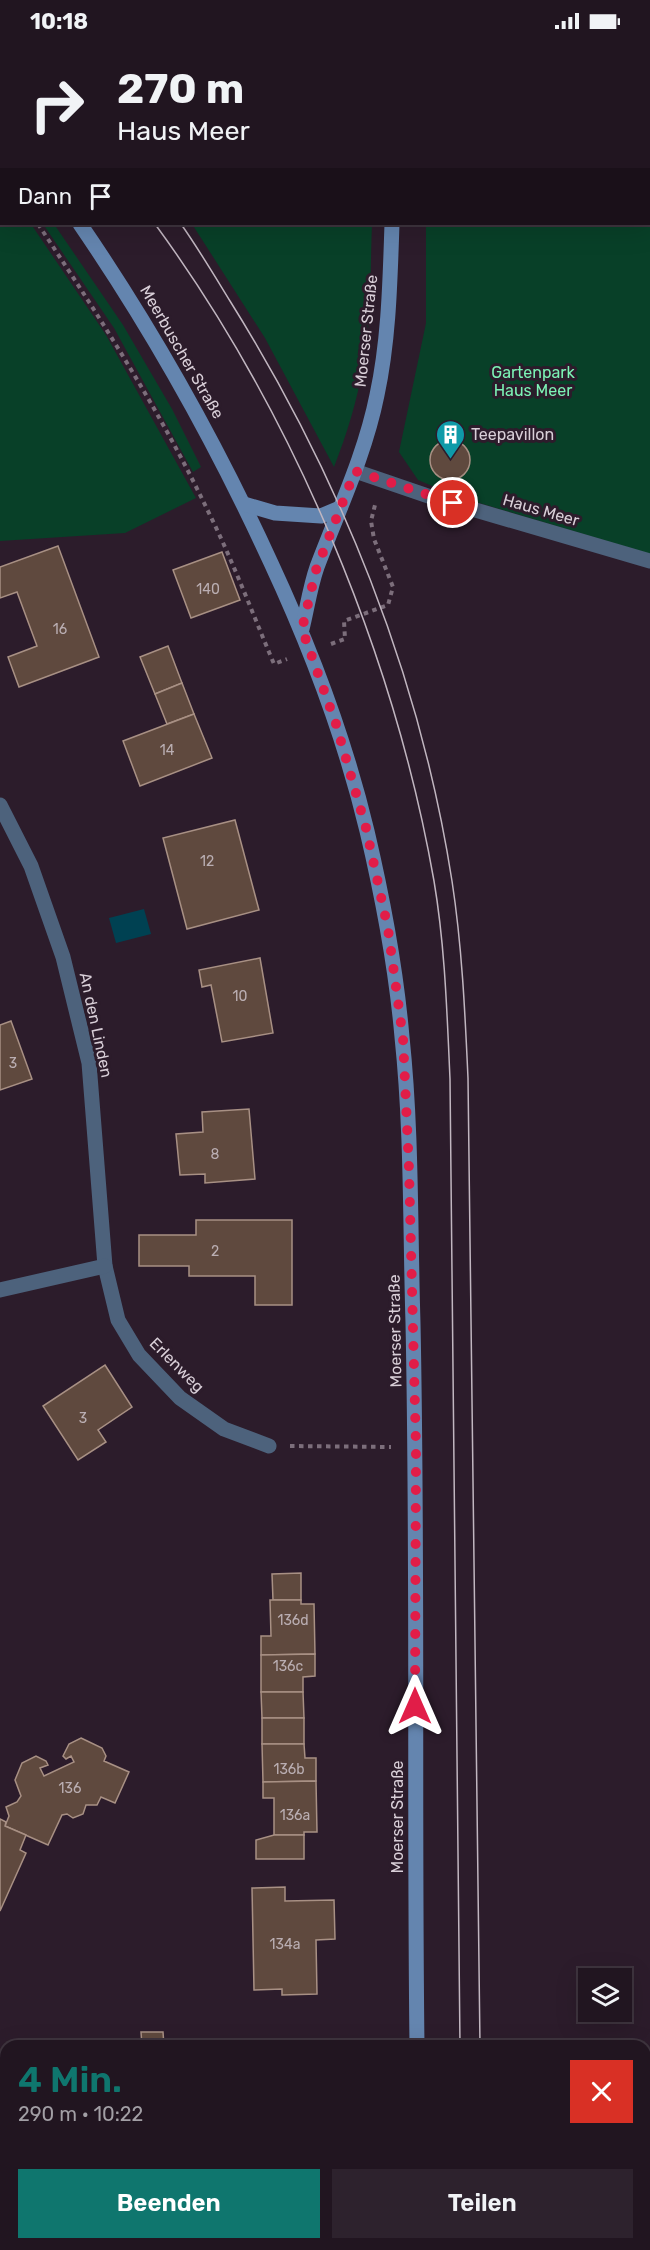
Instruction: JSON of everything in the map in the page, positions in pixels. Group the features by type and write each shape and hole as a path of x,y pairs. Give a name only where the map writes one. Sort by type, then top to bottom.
{"main road":[{"name":"Meerbuscher Straße","path":"81,225 149,328 192,402 244,504"},
{"name":"Moerser Straße","path":"302,629 316,570 355,471 377,397 390,300 392,225"},
{"path":"244,504 275,513 321,516 340,508"},
{"name":"Moerser Straße","path":"244,504 302,629 336,724 366,828 388,929 403,1038 409,1169 416,1448 417,2040"}],"street":[{"name":"Haus Meer","path":"355,471 431,497 650,561"},
{"name":"An den Linden","path":"0,805 32,866 63,957 89,1063 105,1266"},
{"path":"0,1290 105,1266"},
{"name":"Erlenweg","path":"105,1266 118,1320 139,1355 180,1398 224,1429 269,1446"}],"path":[{"path":"39,225 110,333 164,427 207,508 274,664"},
{"path":"310,651 345,639 344,621 388,605 393,587 374,539 371,521 382,479"},
{"path":"269,1446 416,1448"}],"green space":[{"path":"0,225 32,225 106,335 196,498 125,533 0,541"},
{"path":"44,225 55,225 123,325 172,409 201,467 193,472 114,328"},
{"path":"193,225 372,225 366,349 355,405 334,467 265,338"},
{"name":"Gartenpark Haus Meer","path":"426,225 650,225 650,554 456,496 418,480 399,452 426,323"}],"water":[{"path":"144,909 151,934 116,943 109,918"}],"building":[{"name":"Teepavillon","path":"450,440 464,446 470,460 464,474 450,480 436,474 430,460 436,446"},
{"path":"58,546 99,657 19,687 8,657 37,646 17,592 0,598 0,567"},
{"path":"222,552 240,600 191,618 173,570"},
{"path":"168,646 182,683 155,694 140,657"},
{"path":"182,683 194,714 167,724 155,694"},
{"path":"194,714 212,758 140,786 123,741"},
{"path":"235,820 259,910 187,929 163,838"},
{"path":"260,958 273,1033 222,1042 211,985 202,987 199,970"},
{"path":"11,1021 32,1079 0,1090 0,1025"},
{"path":"249,1109 255,1179 205,1183 205,1174 180,1175 176,1134 203,1132 202,1112"},
{"path":"196,1220 292,1220 292,1305 255,1305 255,1276 189,1276 189,1266 139,1266 139,1235 196,1235"},
{"path":"105,1365 132,1407 98,1430 106,1442 78,1460 43,1406"},
{"path":"301,1573 301,1600 273,1600 272,1574"},
{"path":"270,1600 301,1600 301,1604 314,1604 315,1654 261,1655 261,1636 271,1636"},
{"path":"315,1654 315,1676 303,1677 303,1692 261,1692 261,1655"},
{"path":"261,1692 303,1692 304,1718 262,1718"},
{"path":"262,1718 304,1718 304,1744 262,1744"},
{"path":"81,1738 102,1748 106,1756 104,1761 129,1772 115,1803 101,1797 97,1805 86,1805 83,1814 73,1818 67,1814 62,1815 48,1845 5,1826 9,1816 6,1807 17,1802 21,1796 15,1780 22,1763 36,1756 46,1761 48,1765 40,1768 44,1776 74,1762 71,1756 66,1759 63,1756 69,1744"},
{"path":"262,1744 304,1744 305,1758 316,1758 316,1781 263,1782"},
{"path":"316,1781 317,1832 304,1832 304,1835 274,1835 274,1798 263,1798 263,1782"},
{"path":"0,1819 6,1822 5,1826 26,1835 20,1850 26,1853 0,1911"},
{"path":"274,1835 304,1835 304,1859 256,1859 256,1840"},
{"path":"285,1887 285,1901 334,1900 335,1939 316,1940 317,1994 282,1995 282,1989 254,1990 252,1888"},
{"path":"141,2032 163,2032 164,2040 142,2040"}],"tram line":[{"path":"156,225 205,297 251,373 293,454 331,537 364,622 393,708 416,795 434,881 447,1004 450,1079 460,2040"},
{"path":"182,225 270,368 307,437 370,580 397,653 419,728 438,804 452,881 461,954 468,1078 480,2040"}],"place":[{"name":"Teepavillon","path":"450,460"}],"route":[{"path":"415,1706 416,1448 409,1169 403,1038 388,929 366,828 336,724 302,629 316,570 355,471 453,503"}]}
